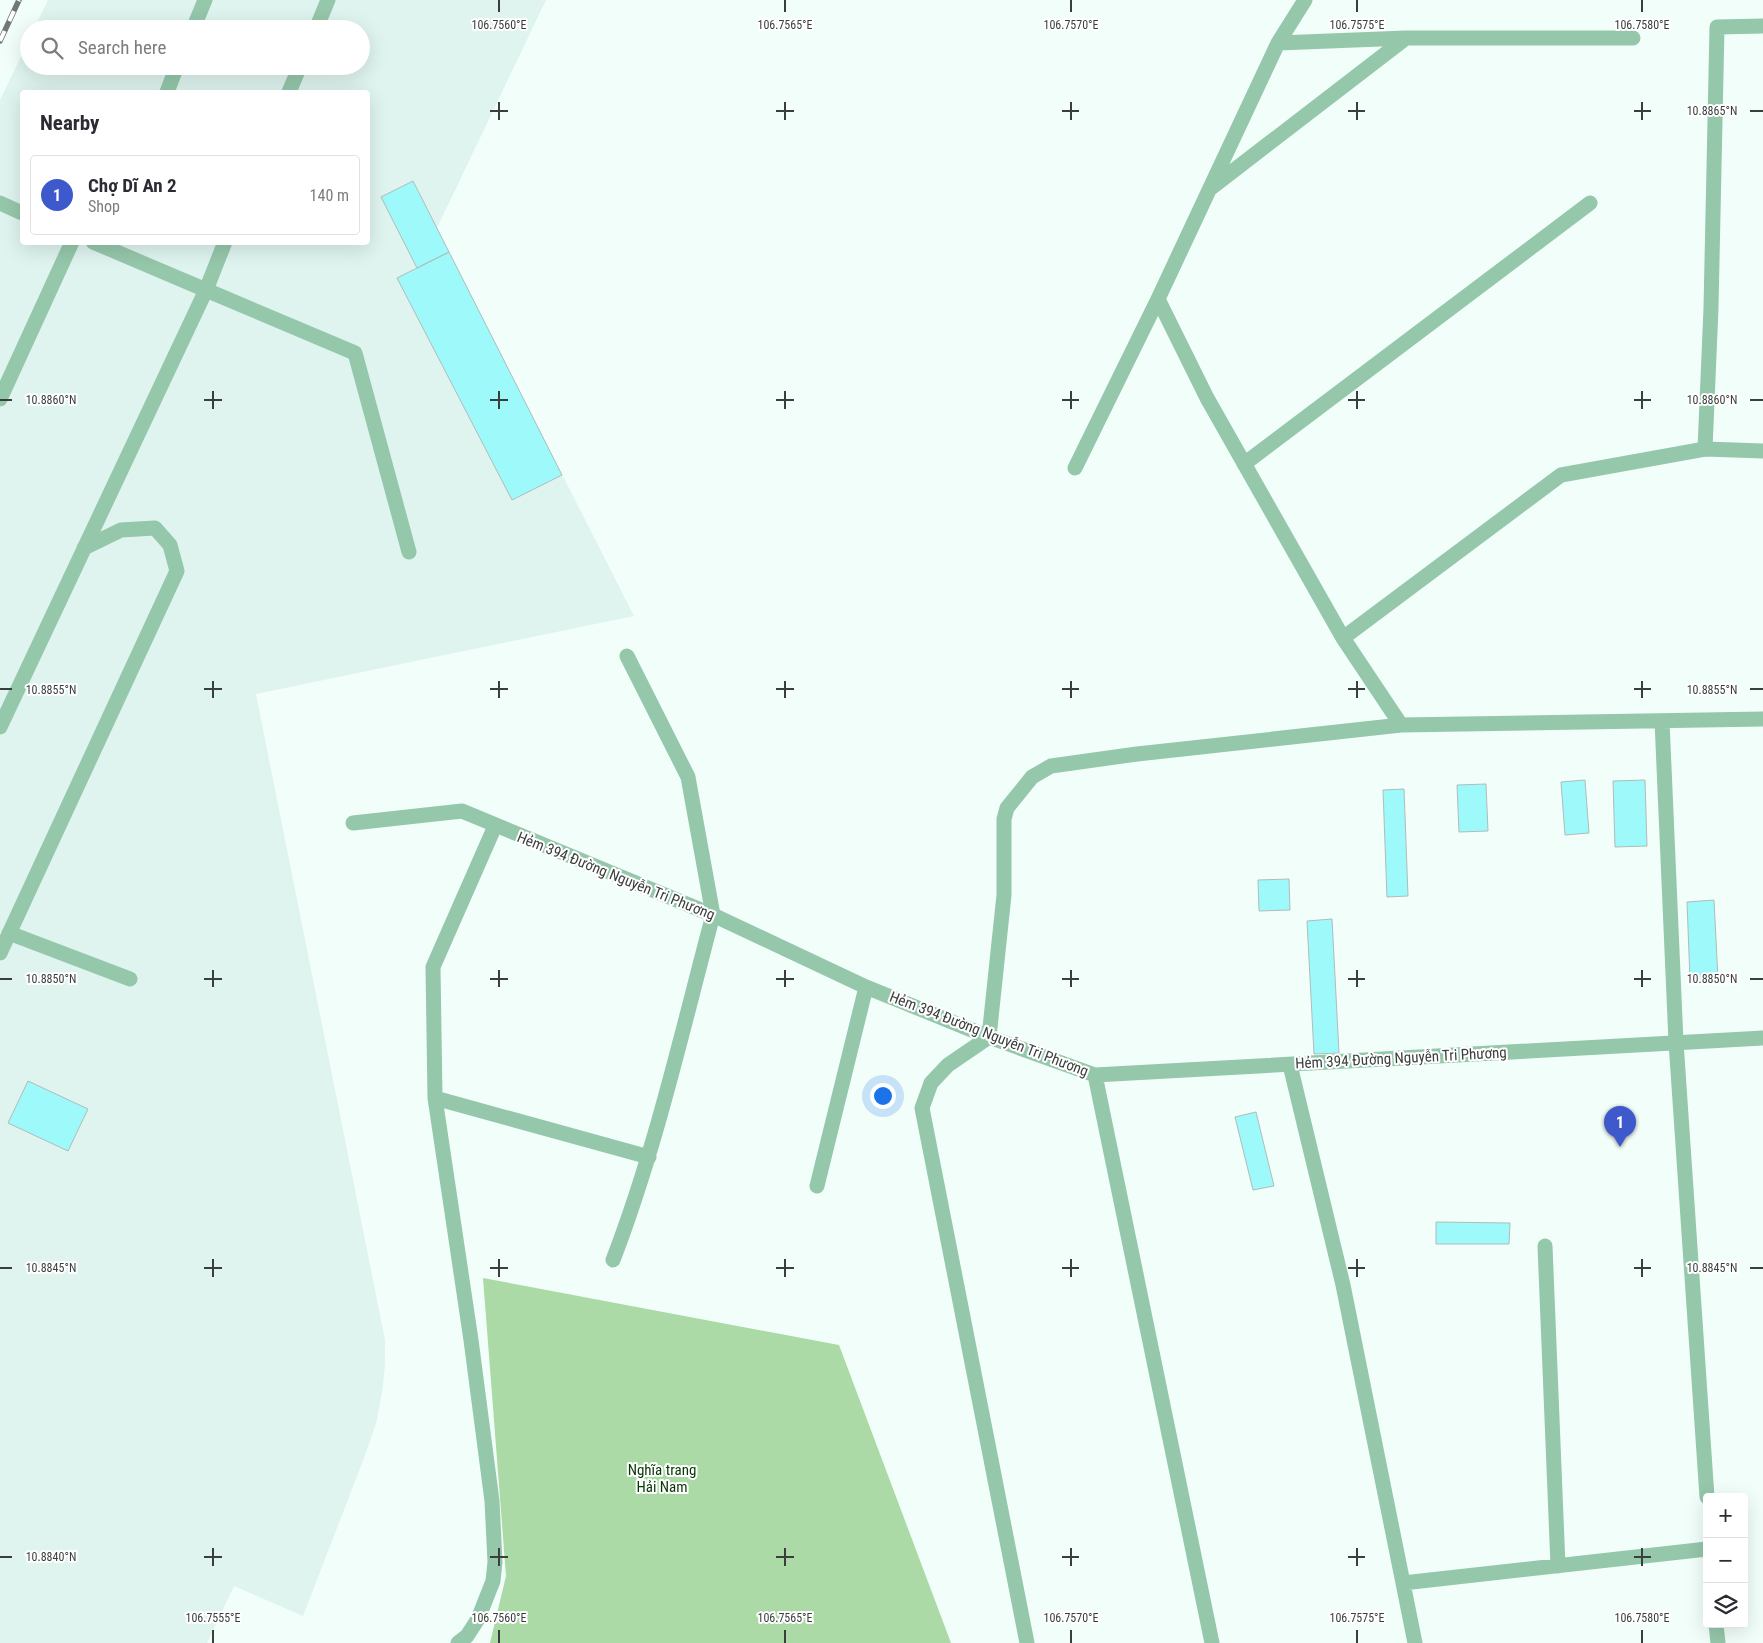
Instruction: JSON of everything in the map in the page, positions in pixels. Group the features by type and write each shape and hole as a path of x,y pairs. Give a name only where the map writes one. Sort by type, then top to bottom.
{"street":[{"path":"196,20 204,0"},
{"path":"320,20 328,0"},
{"path":"1075,468 1158,299 1278,43 1305,0"},
{"path":"1705,449 1711,308 1717,28 1763,26"},
{"path":"1278,43 1406,38 1633,38"},
{"path":"1208,190 1406,38"},
{"path":"167,90 173,75"},
{"path":"290,90 296,75"},
{"path":"0,203 20,212"},
{"path":"1244,464 1590,203"},
{"path":"0,399 71,245"},
{"path":"102,245 355,353 409,552"},
{"path":"0,728 206,290 224,245"},
{"path":"1158,299 1207,398 1343,638 1401,725"},
{"path":"1343,638 1561,475 1705,449 1763,451"},
{"path":"0,953 177,571 170,545 155,528 122,530 84,548"},
{"path":"613,1260 632,1211 649,1157 713,915 688,777 627,656"},
{"path":"1028,1643 922,1108 931,1083 948,1065 989,1037 1004,895 1004,819 1007,808 1032,777 1051,766 1137,754 1401,725 1763,719"},
{"path":"1662,721 1676,1042 1707,1493"},
{"name":"Hẻm 394 Đường Nguyễn Tri Phương","path":"353,823 462,811 713,915 866,987 989,1037 1095,1075 1763,1038"},
{"path":"458,1643 467,1636 478,1619 493,1581 495,1562 492,1501 474,1358 435,1098 433,967 495,826"},
{"path":"9,933 130,979"},
{"path":"817,1186 866,987"},
{"path":"1290,1065 1343,1285 1415,1643"},
{"path":"1095,1075 1212,1643"},
{"path":"435,1098 649,1157"},
{"path":"1545,1246 1558,1566"},
{"path":"1403,1582 1703,1549"},
{"path":"1716,1628 1718,1643"}],"shaded area":[{"path":"48,0 546,0 437,228 634,616 256,694 385,1340 385,1363 377,1420 303,1616 234,1586 207,1643 0,1643 0,100 20,59 20,75 370,75 370,20 38,20"}],"green space":[{"name":"Nghĩa trang Hải Nam","path":"483,1278 839,1345 951,1643 490,1643 506,1576"}],"building":[{"path":"413,181 449,252 417,268 381,197"},
{"path":"449,252 562,475 512,500 397,278"},
{"path":"1585,780 1589,833 1565,835 1561,782"},
{"path":"1645,780 1647,846 1615,847 1613,781"},
{"path":"1486,784 1488,831 1459,832 1457,785"},
{"path":"1404,789 1408,896 1387,897 1383,790"},
{"path":"1289,879 1290,910 1259,911 1258,880"},
{"path":"1714,900 1718,979 1690,980 1687,902"},
{"path":"1332,919 1339,1053 1314,1054 1307,921"},
{"path":"28,1081 88,1109 68,1151 8,1123"},
{"path":"1256,1112 1274,1186 1253,1190 1235,1117"},
{"path":"1436,1222 1510,1223 1509,1244 1436,1244"}],"railway":[{"path":"0,41 19,0"}],"place":[{"name":"Chợ Dĩ An 2","path":"1620,1147"}]}
